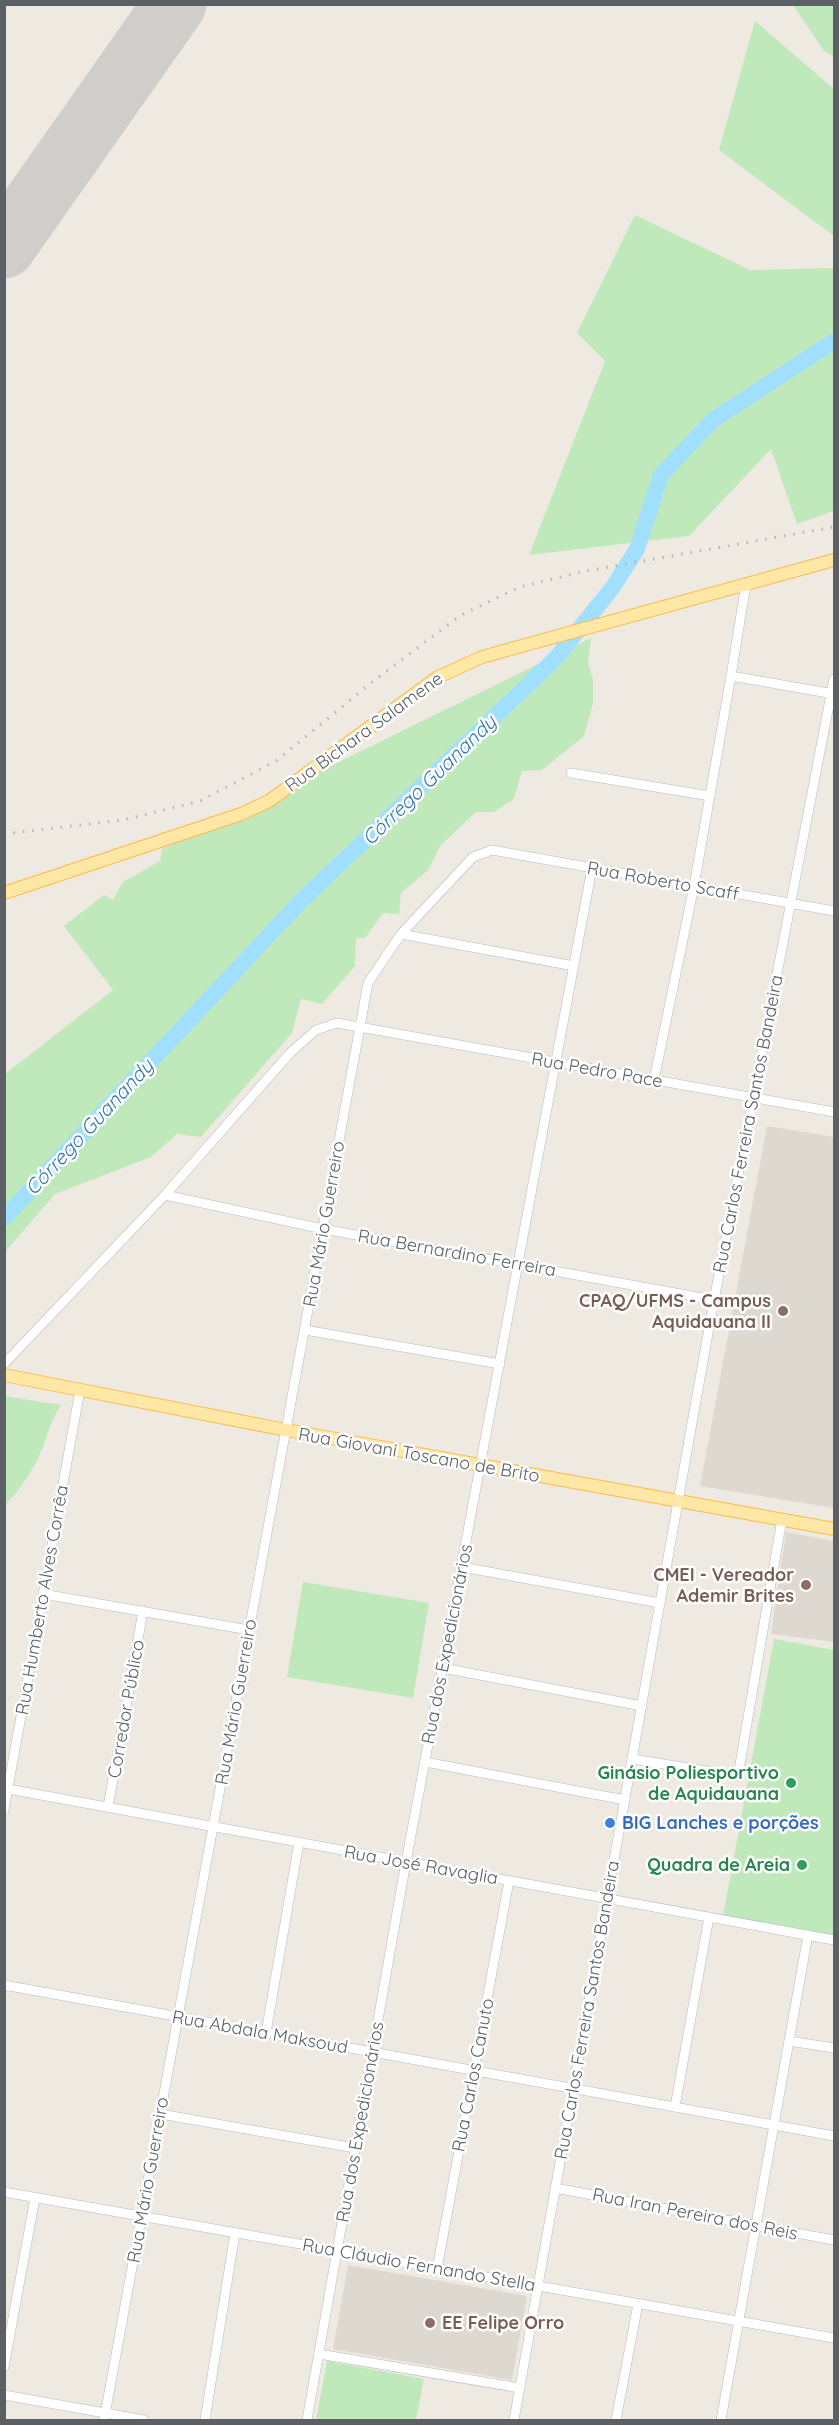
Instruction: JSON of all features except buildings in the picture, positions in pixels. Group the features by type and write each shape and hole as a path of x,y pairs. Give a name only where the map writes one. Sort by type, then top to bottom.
{"main road":[{"name":"Rua Bichara Salamene","path":"4,893 241,814 269,801 438,677 482,657 834,560"},
{"name":"Rua Giovani Toscano de Brito","path":"4,1375 286,1430 834,1529"}],"street":[{"path":"654,1080 694,886 746,584"},
{"path":"731,676 833,693"},
{"name":"Rua Carlos Ferreira Santos Bandeira","path":"514,2421 714,1300 834,679"},
{"path":"571,773 710,796"},
{"name":"Rua Roberto Scaff","path":"401,933 473,857 492,850 834,911"},
{"name":"Rua dos Expedicionários","path":"307,2421 406,1862 592,868"},
{"path":"401,933 574,966"},
{"name":"Rua Mário Guerreiro","path":"105,2417 360,1027 369,983 401,933"},
{"name":"Rua Pedro Pace","path":"4,1364 165,1195 290,1053 316,1030 337,1023 834,1113"},
{"name":"Rua Bernardino Ferreira","path":"165,1195 323,1229 714,1300"},
{"path":"305,1330 500,1364"},
{"name":"Rua Humberto Alves Corrêa","path":"4,1810 80,1390"},
{"path":"632,1759 738,1776 782,1519"},
{"path":"462,1567 660,1603"},
{"path":"43,1594 249,1630"},
{"name":"Corredor Público","path":"108,1808 143,1611"},
{"path":"443,1668 642,1706"},
{"path":"425,1762 625,1800"},
{"name":"Rua José Ravaglia","path":"8,1789 834,1940"},
{"path":"266,2033 299,1842"},
{"name":"Rua Carlos Canuto","path":"437,2269 509,1881"},
{"path":"675,2107 709,1917"},
{"path":"723,2420 738,2321 808,1935"},
{"name":"Rua Abdala Maksoud","path":"4,1985 834,2136"},
{"path":"789,2041 834,2048"},
{"path":"160,2114 355,2148"},
{"name":"Rua Iran Pereira dos Reis","path":"555,2188 834,2240"},
{"name":"Rua Cláudio Fernando Stella","path":"4,2192 834,2338"},
{"path":"4,2367 35,2198"},
{"path":"205,2421 235,2233"},
{"path":"616,2421 638,2304"},
{"path":"319,2354 520,2388"},
{"path":"4,2395 105,2417 144,2421"}],"shaded area":[{"name":"CPAQ/UFMS - Campus Aquidauana II","path":"767,1126 834,1137 834,1508 700,1486"},
{"name":"CMEI - Vereador Ademir Brites","path":"786,1532 834,1541 834,1642 771,1634"},
{"name":"EE Felipe Orro","path":"348,2265 527,2296 512,2380 333,2349"}],"green space":[{"path":"793,5 834,5 834,57 824,51"},
{"path":"755,21 834,89 834,236 719,150"},
{"path":"635,215 750,270 834,268 834,511 797,524 771,449 689,536 529,555 605,361 577,333"},
{"path":"591,638 588,663 593,680 593,703 584,736 542,770 522,771 514,799 494,812 476,812 441,845 428,870 401,893 399,914 383,913 365,938 356,938 355,966 322,1004 301,999 292,1033 201,1137 177,1134 151,1157 55,1194 5,1252 5,1074 113,990 64,926 104,895 113,900 123,882 160,861 162,849"},
{"path":"5,1396 61,1405 35,1464 5,1505"},
{"path":"303,1582 429,1603 413,1698 287,1677"},
{"name":"Ginásio Poliesportivo de Aquidauana","path":"774,1639 834,1650 834,1938 723,1916"},
{"path":"327,2361 424,2379 416,2420 316,2420"}],"waterway":[{"name":"Córrego Guanandy","path":"4,1218 301,901 556,658 613,587 637,549 661,475 713,420 834,341"}],"runway":[{"path":"4,247 175,4"}],"railway":[{"path":"4,834 123,820 200,801 276,761 371,683 461,615 520,587 581,572 834,527"}],"place":[{"name":"CPAQ/UFMS - Campus Aquidauana II","path":"783,1311"},
{"name":"CMEI - Vereador Ademir Brites","path":"806,1585"},
{"name":"Ginásio Poliesportivo de Aquidauana","path":"791,1783"},
{"name":"BIG Lanches e porções","path":"610,1823"},
{"name":"Quadra de Areia","path":"802,1865"},
{"name":"EE Felipe Orro","path":"430,2323"}]}
